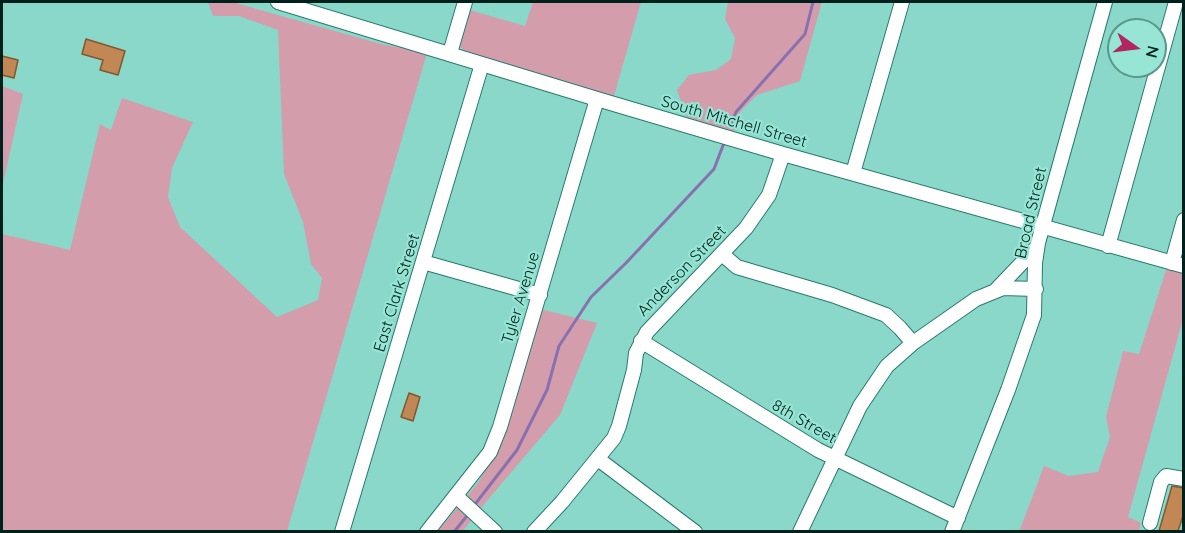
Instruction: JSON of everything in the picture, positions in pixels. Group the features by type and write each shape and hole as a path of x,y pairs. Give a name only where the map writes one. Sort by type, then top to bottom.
{"street":[{"name":"South Mitchell Street","path":"278,2 783,154 1178,265"},
{"path":"450,53 465,2"},
{"path":"853,173 902,2"},
{"name":"Broad Street","path":"955,525 1030,328 1036,306 1035,263 1042,228 1105,2"},
{"path":"1108,246 1176,2"},
{"name":"East Clark Street","path":"342,531 482,64"},
{"name":"Tyler Avenue","path":"456,496 490,452 500,427 597,99"},
{"name":"Anderson Street","path":"534,531 614,438 641,341 757,215 774,183 783,154"},
{"path":"1178,265 1184,220"},
{"path":"995,291 1038,247"},
{"path":"722,254 737,267 832,295 886,315 913,343"},
{"path":"423,262 540,295"},
{"path":"800,531 860,406 887,366 913,343 976,299 1003,288 1036,289"},
{"name":"8th Street","path":"641,341 780,428 955,525"},
{"path":"598,459 695,531"},
{"path":"1150,523 1161,482 1166,476 1184,479"},
{"path":"427,531 456,496 495,531"}],"shaded area":[{"path":"208,2 232,2 381,44 427,53 287,531 2,532 2,234 70,250 100,124 111,130 122,98 193,122 172,168 168,197 180,227 277,317 318,300 322,278 311,264 303,222 284,174 278,30 239,16 213,16"},
{"path":"533,2 641,2 614,96 467,53 458,45 466,9 525,26"},
{"path":"728,2 822,2 800,81 757,95 740,112 734,132 687,117 677,90 689,75 716,70 731,59 735,38 725,19"},
{"path":"2,86 23,94 2,188"},
{"path":"1167,267 1183,272 1183,319 1128,517 1141,523 1139,531 1019,532 1044,466 1069,476 1098,472 1110,437 1106,417 1123,351 1139,354"},
{"path":"540,309 597,323 560,415 463,531 437,532 478,483 495,454"}],"building":[{"path":"86,39 125,51 118,75 100,70 103,60 82,54"},
{"path":"2,56 18,60 14,78 2,75"},
{"path":"409,393 420,397 413,421 401,417"},
{"path":"1172,486 1184,488 1184,513 1178,531 1159,531"}],"waterway":[{"path":"730,126 736,112 805,34 813,2"},
{"path":"476,503 517,450 547,390 559,346 591,297 714,169 724,143"},
{"path":"454,532 466,517"}]}
